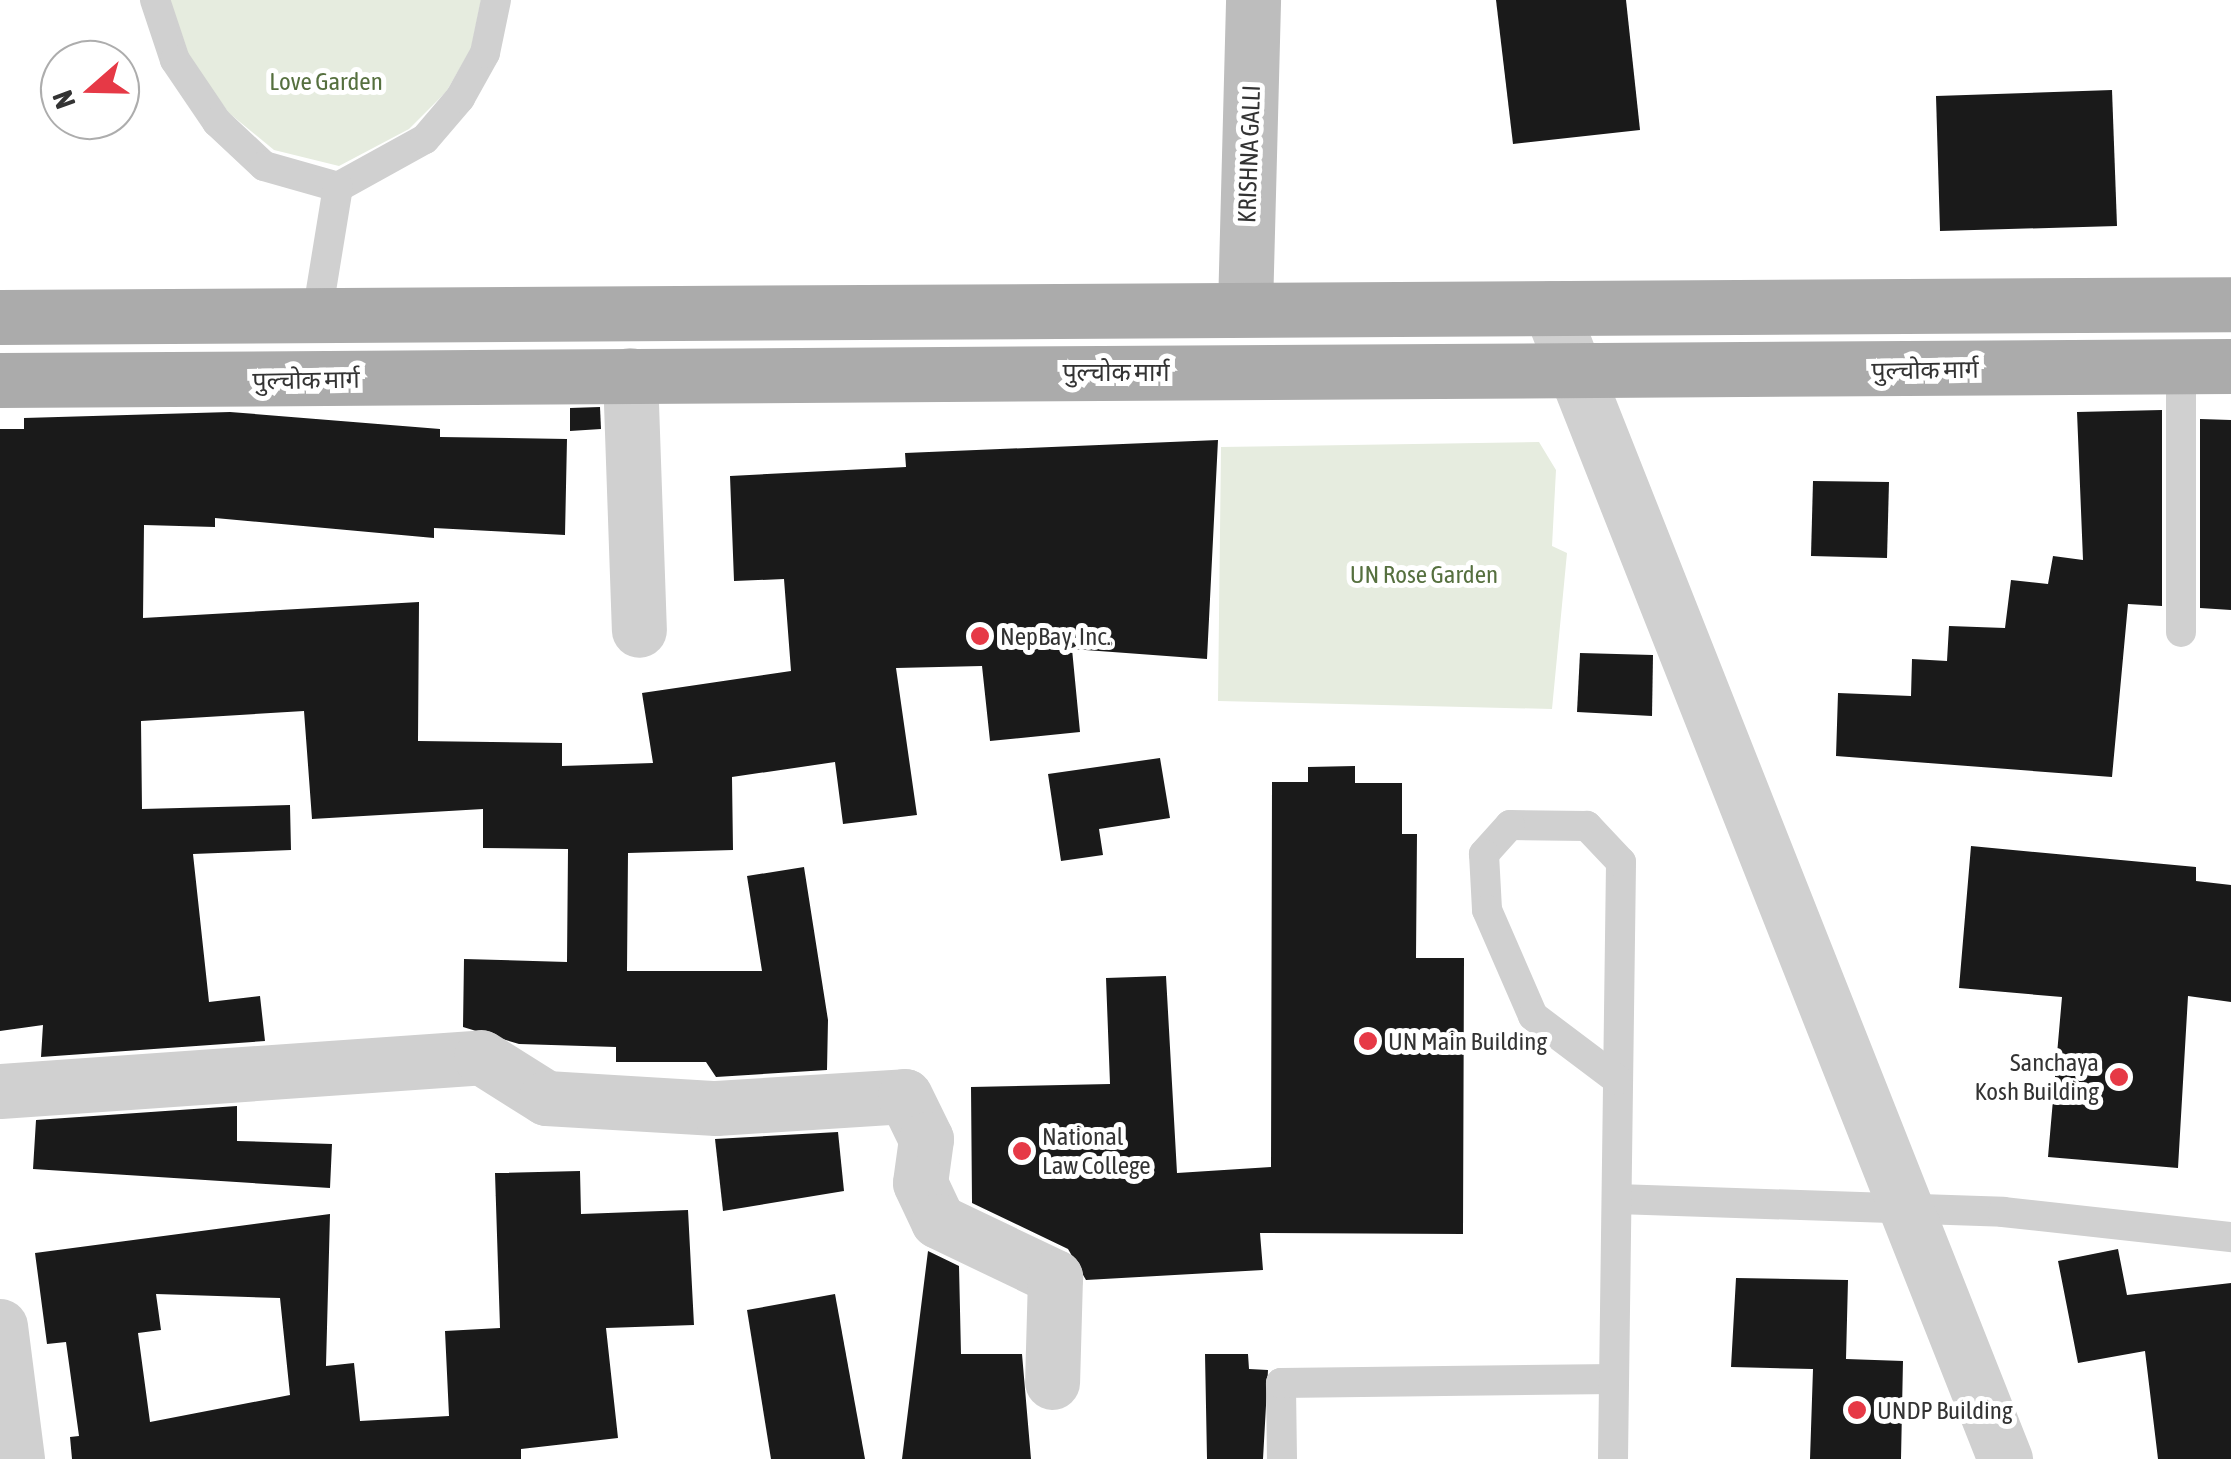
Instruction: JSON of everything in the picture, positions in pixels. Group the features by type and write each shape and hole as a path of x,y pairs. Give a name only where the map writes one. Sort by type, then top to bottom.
{"main road":[{"path":"0,317 316,321 1245,308 2231,304"},
{"name":"पुल्चोक मार्ग","path":"0,380 630,374 1575,374 2206,366"}],"street":[{"name":"KRISHNA GALLI","path":"1245,308 1253,0"},
{"path":"1550,308 2004,1459"},
{"path":"630,374 638,630"},
{"path":"0,1091 480,1057 546,1098 716,1108 905,1096 926,1140 920,1184 938,1222 1055,1276 1052,1382"},
{"path":"0,1326 18,1459"}],"lane":[{"path":"155,0 176,60 216,122 264,166 338,188 425,140 460,98 486,53 496,0"},
{"path":"316,321 338,188"},
{"path":"2181,632 2206,366"},
{"path":"1614,1459 1621,862 1588,826 1510,825 1484,854 1488,910 1533,1016 1618,1080"},
{"path":"1617,1198 1906,1207 2231,1237"},
{"path":"1282,1459 1281,1383 1614,1380"}],"green space":[{"name":"Love Garden","path":"167,0 481,0 471,49 446,92 409,129 339,166 274,150 229,113 190,60"},
{"name":"UN Rose Garden","path":"1539,442 1556,470 1552,546 1567,553 1552,709 1218,701 1221,447"}],"building":[{"path":"1496,0 1626,0 1640,130 1513,144"},
{"path":"2112,90 2117,226 1940,231 1936,96"},
{"path":"600,407 601,429 570,431 570,408"},
{"path":"2162,410 2162,606 2128,604 2112,777 1836,756 1838,693 1911,696 1912,659 1947,661 1949,626 2005,628 2011,580 2048,584 2053,556 2083,560 2077,412"},
{"path":"230,412 440,429 440,437 567,439 565,535 434,528 434,538 215,518 215,527 144,525 143,618 419,602 418,741 562,743 562,766 653,763 642,693 791,671 784,579 734,581 730,476 906,467 905,453 1218,440 1207,659 1072,649 1080,732 990,741 982,666 896,668 917,815 843,824 835,762 732,777 733,850 628,853 627,971 762,971 747,876 804,867 828,1020 827,1070 716,1077 706,1062 616,1062 616,1047 519,1044 463,1027 464,959 567,962 568,849 483,848 483,809 312,819 304,711 141,721 142,809 290,805 291,850 193,854 209,1002 260,996 265,1041 41,1057 43,1025 0,1031 0,429 24,429 24,418"},
{"path":"2200,419 2231,420 2231,610 2200,608"},
{"path":"1813,481 1889,482 1887,558 1811,556"},
{"path":"1580,653 1653,655 1652,716 1577,712"},
{"path":"1160,758 1170,818 1099,829 1103,855 1061,861 1048,774"},
{"path":"1355,766 1355,783 1402,783 1402,834 1417,834 1416,958 1464,958 1463,1234 1260,1233 1263,1270 1086,1280 1068,1249 972,1203 971,1087 1110,1084 1106,978 1166,976 1177,1173 1271,1167 1272,782 1308,782 1308,767"},
{"name":"Sanchaya Kosh Building","path":"1971,846 2196,867 2196,881 2231,885 2231,1002 2188,996 2178,1168 2048,1157 2062,997 1959,988"},
{"path":"237,1106 237,1141 332,1144 330,1188 33,1169 36,1120"},
{"path":"838,1132 844,1191 723,1211 715,1139"},
{"path":"580,1171 581,1214 688,1210 694,1325 606,1328 618,1438 521,1449 521,1459 72,1459 70,1437 79,1436 66,1342 47,1344 35,1253 330,1214 326,1366 354,1363 360,1421 449,1416 445,1331 500,1328 495,1173","holes":["156,1294 280,1298 290,1395 150,1422 138,1333 161,1330"]},
{"path":"2118,1249 2127,1295 2231,1283 2231,1459 2158,1459 2145,1351 2078,1363 2058,1261"},
{"path":"928,1251 959,1266 961,1354 1022,1354 1031,1459 902,1459"},
{"path":"1736,1278 1848,1280 1846,1359 1903,1361 1901,1459 1810,1459 1813,1369 1731,1367"},
{"path":"835,1294 865,1459 771,1459 747,1310"},
{"path":"1205,1354 1248,1354 1249,1369 1268,1370 1263,1459 1207,1459"}],"place":[{"name":"NepBay, Inc.","path":"980,636"},
{"name":"UN Main Building","path":"1368,1041"},
{"name":"Sanchaya Kosh Building","path":"2119,1077"},
{"name":"National Law College","path":"1022,1151"},
{"name":"UNDP Building","path":"1857,1410"}]}
